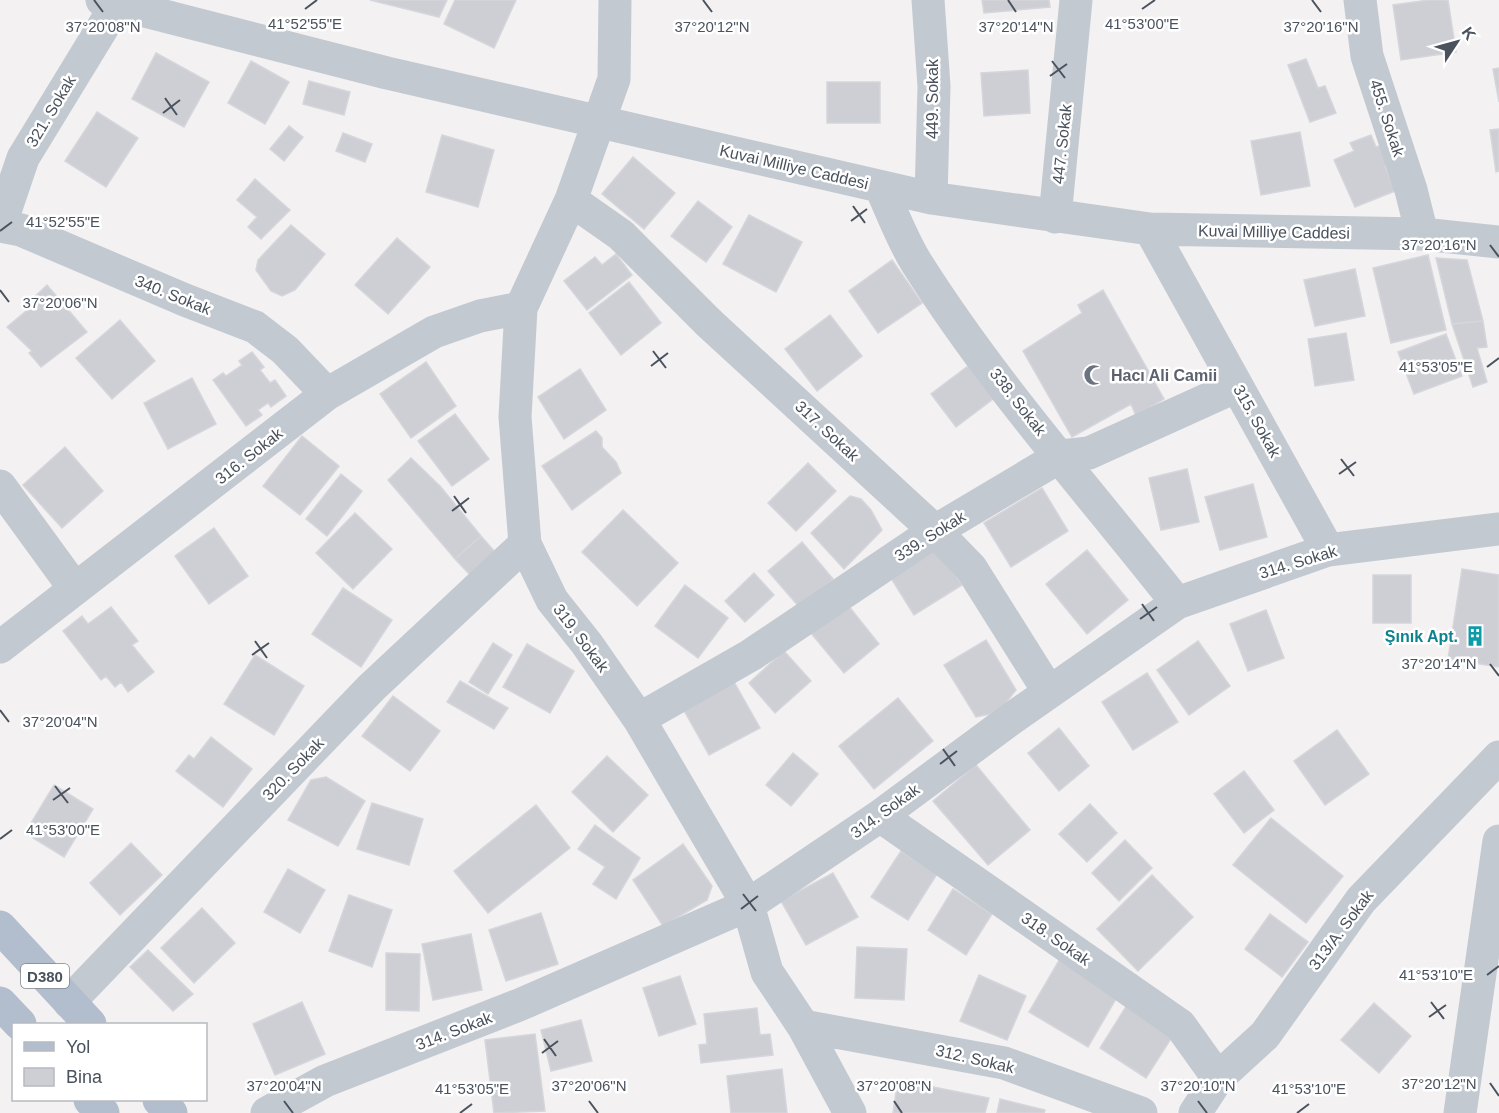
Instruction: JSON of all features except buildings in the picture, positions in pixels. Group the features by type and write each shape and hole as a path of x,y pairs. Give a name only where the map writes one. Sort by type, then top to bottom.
{"main road":[{"name":"D380","path":"0,927 79,1013"},
{"path":"0,1003 19,1023"},
{"path":"91,1101 103,1113"},
{"path":"160,1101 171,1113"}],"street":[{"name":"319. Sokak","path":"615,0 614,79 571,200 521,308 515,417 525,544 552,600 587,644 639,719 748,905 768,972 804,1026 850,1113"},
{"name":"449. Sokak","path":"928,0 934,86 931,198"},
{"name":"447. Sokak","path":"1055,216 1076,0"},
{"name":"455. Sokak","path":"1360,0 1367,56 1411,189 1422,234"},
{"name":"Kuvai Milliye Caddesi","path":"110,2 387,73 931,198 1150,229 1422,234 1499,242"},
{"name":"321. Sokak","path":"0,226 23,158 110,2"},
{"name":"338. Sokak","path":"880,188 915,260 985,359 1177,603"},
{"name":"317. Sokak","path":"571,200 621,235 709,323 935,531 971,568 1049,692"},
{"name":"340. Sokak","path":"0,226 21,230 184,300 255,327 285,350 327,394"},
{"name":"315. Sokak","path":"1150,229 1328,550"},
{"name":"316. Sokak","path":"0,647 327,394 434,332 480,316 521,308"},
{"name":"339. Sokak","path":"639,719 751,656 935,531 1061,456 1089,453 1237,386"},
{"path":"0,486 75,589"},
{"name":"314. Sokak","path":"267,1113 325,1081 519,1005 748,905 880,816 1049,692 1177,603 1328,550 1499,530"},
{"name":"320. Sokak","path":"79,1013 371,688 525,544"},
{"name":"313/A. Sokak","path":"1195,1113 1218,1078 1265,1035 1361,900 1499,757"},
{"name":"318. Sokak","path":"880,816 1180,1025 1218,1078"},
{"path":"1460,1113 1499,841"},
{"name":"312. Sokak","path":"804,1026 1004,1063 1141,1113"}],"place":[{"name":"Hacı Ali Camii","path":"1094,375"},
{"name":"Şınık Apt.","path":"1475,636"}]}
